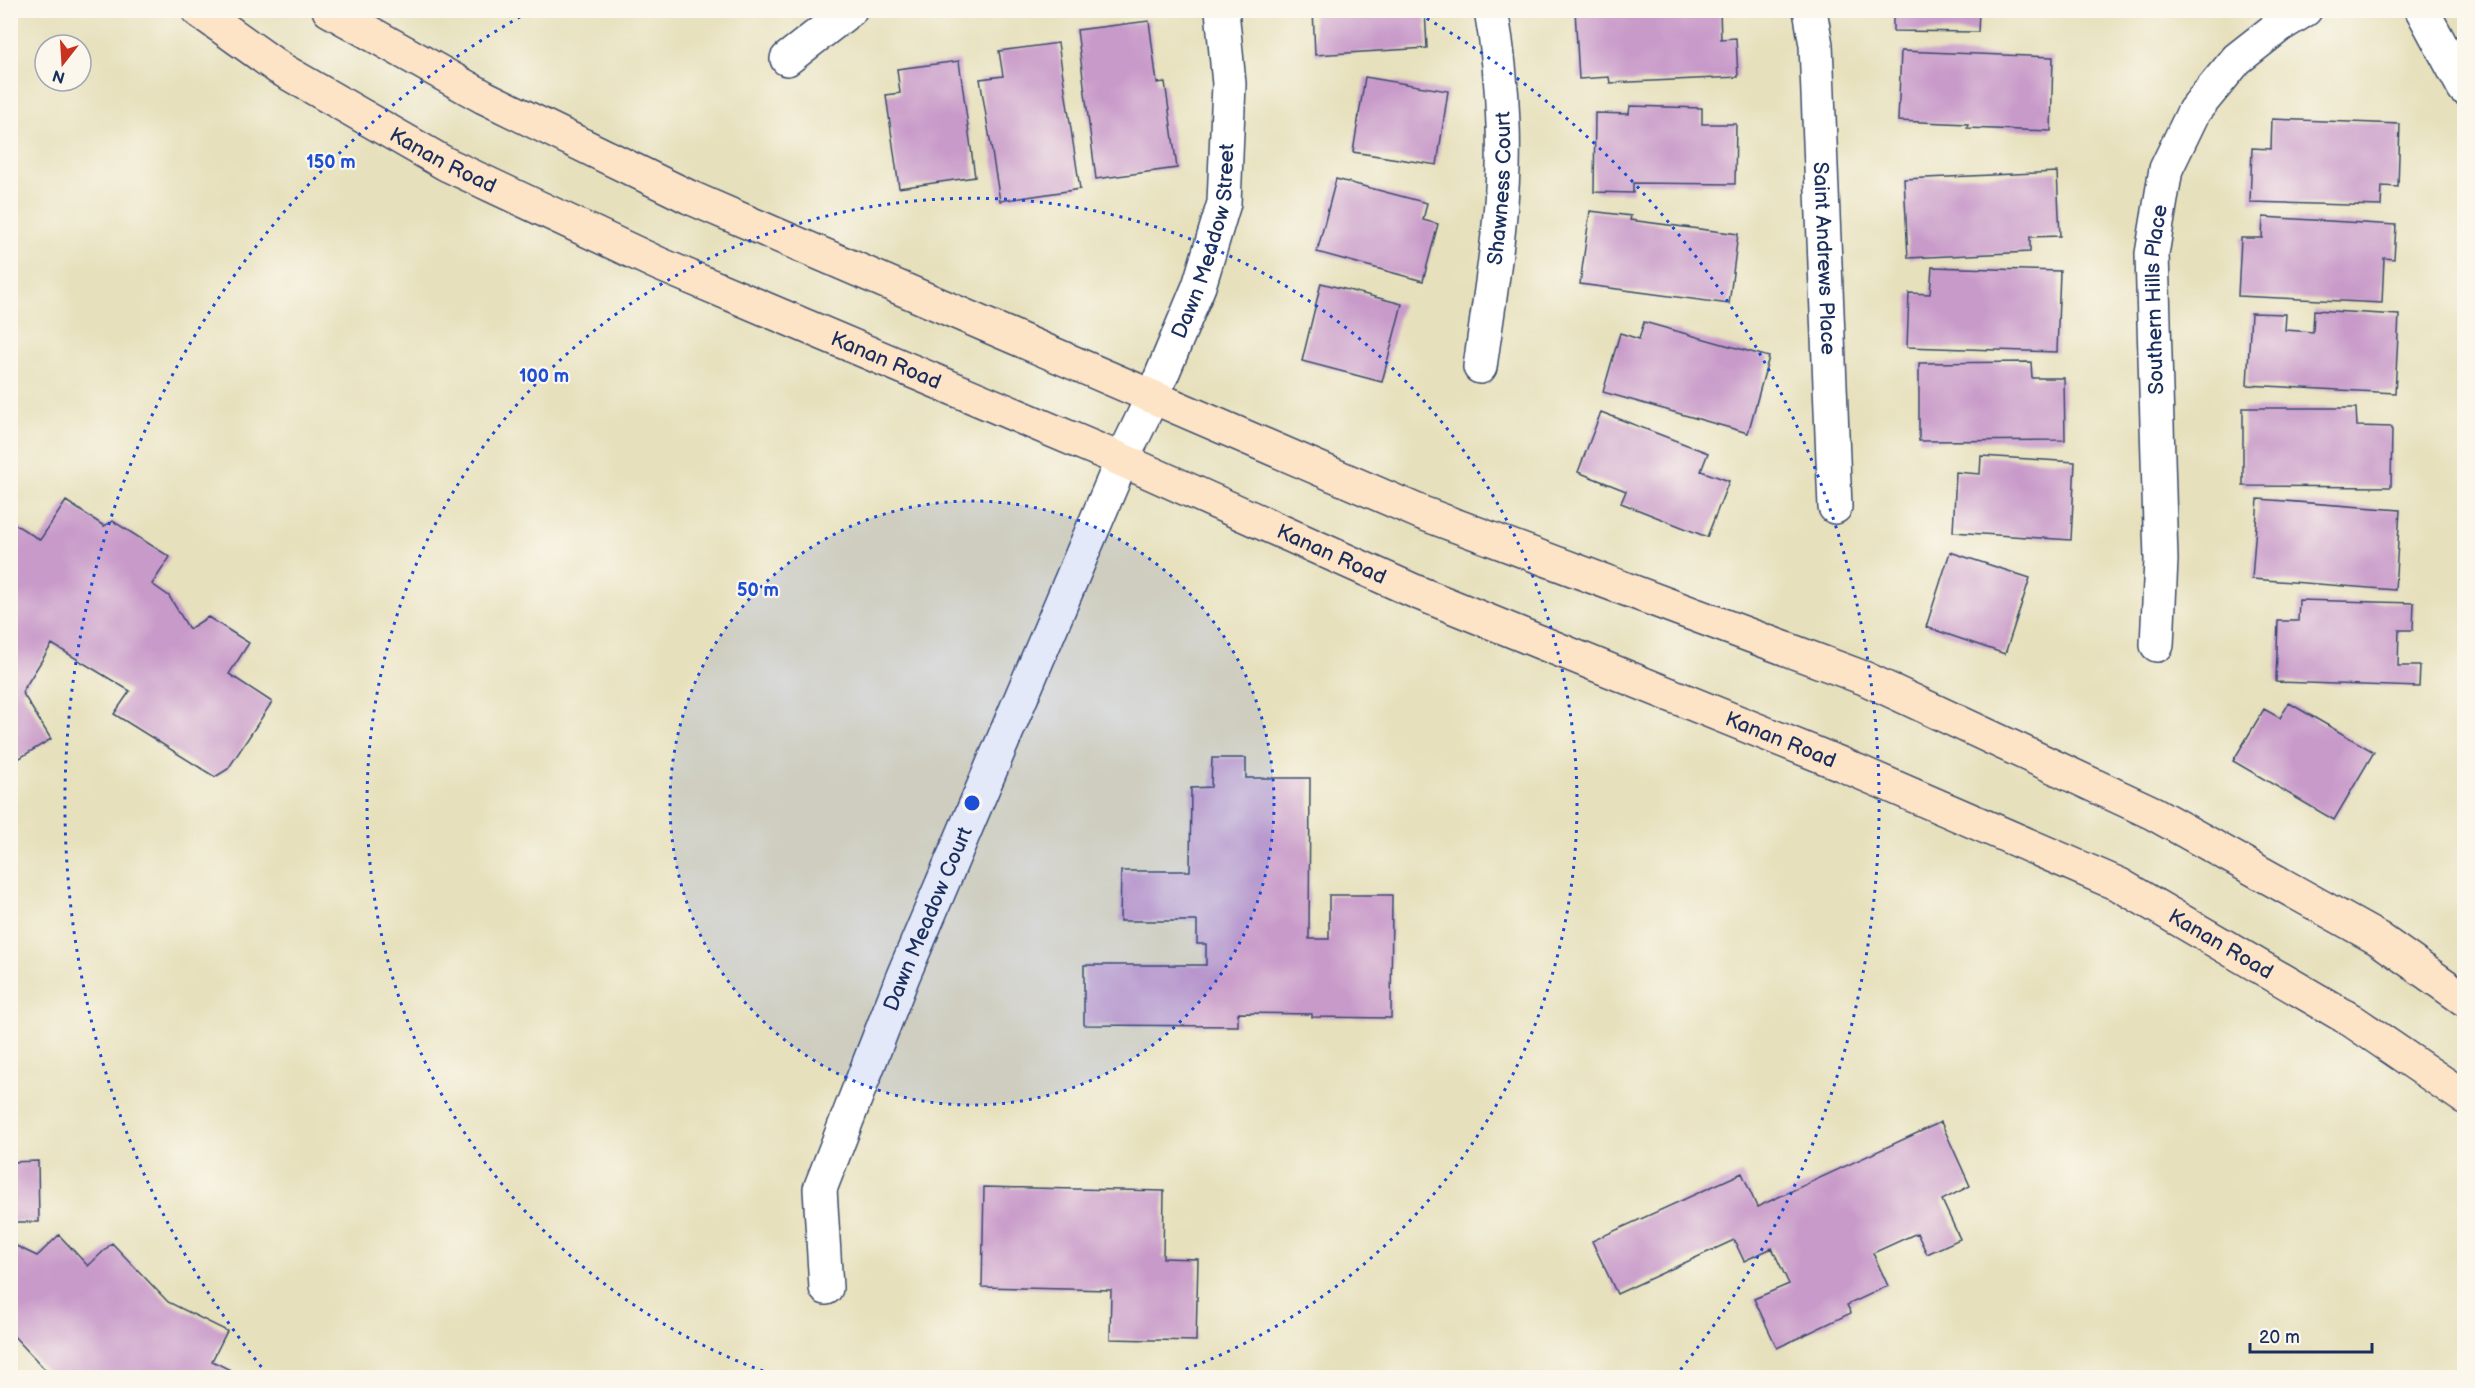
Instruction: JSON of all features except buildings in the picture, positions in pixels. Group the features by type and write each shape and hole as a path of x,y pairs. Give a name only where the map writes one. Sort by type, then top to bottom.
{"main road":[{"name":"Kanan Road","path":"198,10 279,68 446,164 659,264 1122,460 1414,591 1841,764 2120,885 2351,1020 2464,1097"},
{"path":"329,10 484,97 689,196 1422,513 1864,678 2153,813 2379,939 2464,999"}],"street":[{"path":"786,59 850,10"},
{"name":"Dawn Meadow Street","path":"1122,460 1153,396 1199,286 1224,203 1229,84 1222,10"},
{"name":"Shawness Court","path":"1480,367 1499,219 1503,126 1497,41 1491,10"},
{"name":"Saint Andrews Place","path":"1810,10 1816,45 1835,507"},
{"name":"Southern Hills Place","path":"2157,645 2161,560 2152,254 2166,169 2194,111 2236,59 2279,26 2305,10"},
{"path":"2422,10 2464,88"},
{"name":"Dawn Meadow Court","path":"826,1288 820,1189 903,976 1122,460"}]}
